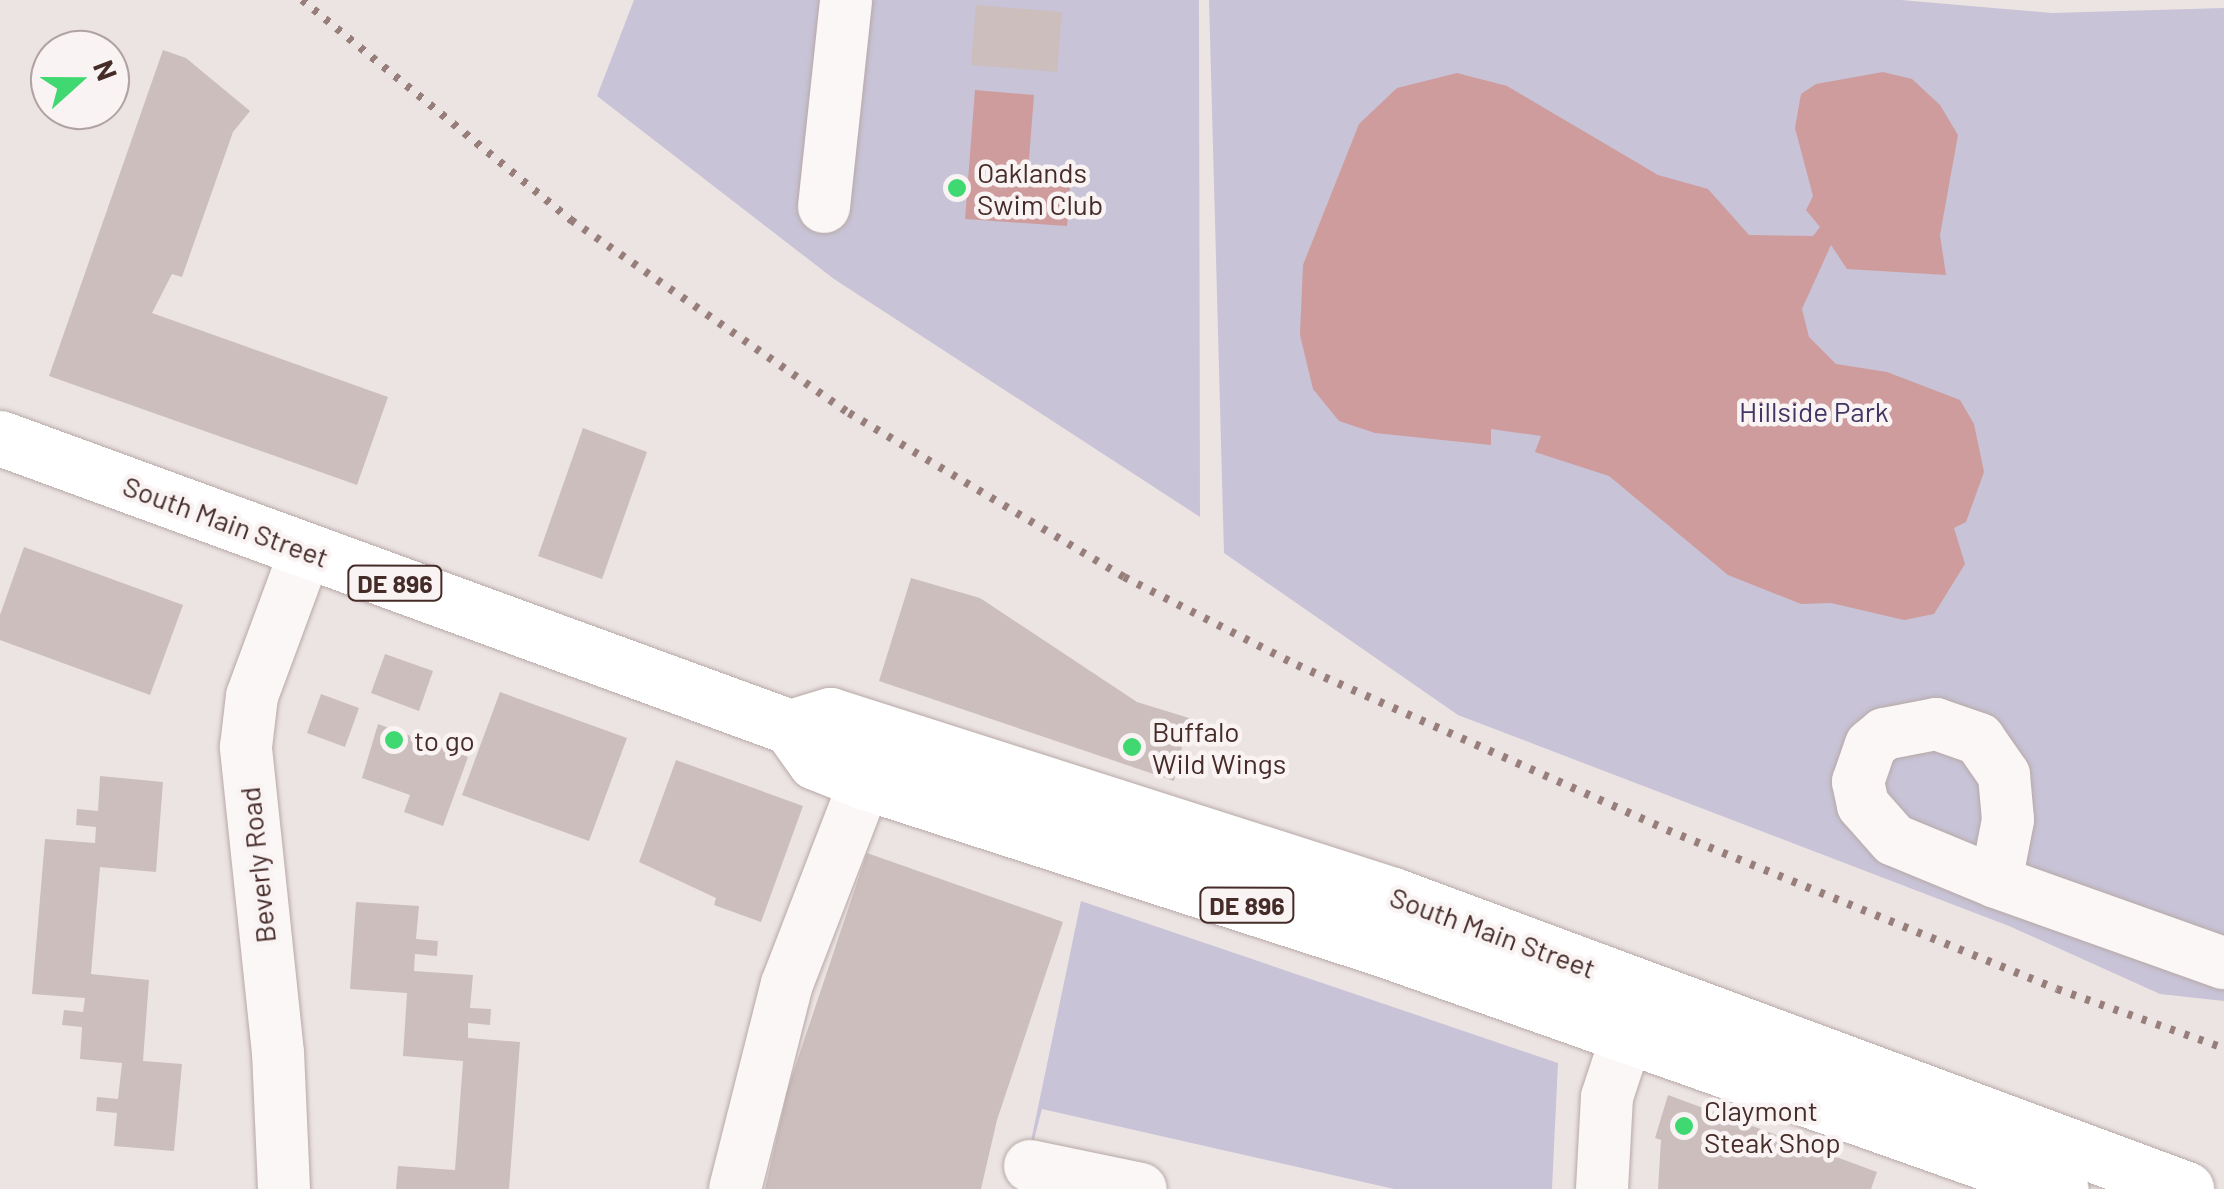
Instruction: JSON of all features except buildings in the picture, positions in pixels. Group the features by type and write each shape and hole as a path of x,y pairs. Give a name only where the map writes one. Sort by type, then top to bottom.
{"main road":[{"name":"South Main Street","path":"0,438 790,727 814,762 866,782 1332,932 2061,1189"},
{"name":"South Main Street","path":"790,727 830,714 1392,894 2186,1189"}],"street":[{"path":"824,207 846,0"},
{"name":"Beverly Road","path":"284,1189 278,1053 246,747 252,696 306,550"},
{"path":"734,1189 788,984 866,782"},
{"path":"1996,882 2224,964"},
{"path":"1602,1189 1607,1097 1643,986"},
{"path":"1030,1166 1142,1189"}],"green space":[{"name":"Oaklands Swim Club","path":"634,0 1199,0 1200,517 834,279 597,96"},
{"name":"Hillside Park","path":"1209,0 1901,0 2052,13 2224,8 2224,1001 2160,994 2009,926 1458,715 1224,553"},
{"path":"1081,901 1558,1063 1552,1189 1394,1189 1042,1109 1021,1189"}],"shaded area":[{"path":"1883,72 1912,79 1940,105 1958,135 1940,235 1946,275 1847,269 1831,245 1802,309 1809,337 1836,364 1887,372 1960,400 1974,424 1984,472 1966,522 1954,528 1965,564 1934,614 1904,620 1831,603 1801,604 1728,575 1609,476 1535,452 1541,436 1491,429 1491,445 1375,433 1339,421 1313,389 1300,335 1303,265 1359,124 1397,88 1457,73 1507,86 1658,175 1708,189 1749,235 1813,236 1820,227 1806,210 1813,196 1795,128 1801,94 1816,84"},
{"path":"975,90 1034,95 1028,171 1071,174 1067,226 965,219"}],"railway":[{"path":"302,0 571,220 849,413 1124,577 1297,665 1667,830 2057,989 2224,1048"}],"place":[{"name":"Oaklands Swim Club","path":"957,188"},
{"name":"to go","path":"394,740"},
{"name":"Buffalo Wild Wings","path":"1132,747"},
{"name":"Claymont Steak Shop","path":"1684,1126"}]}
